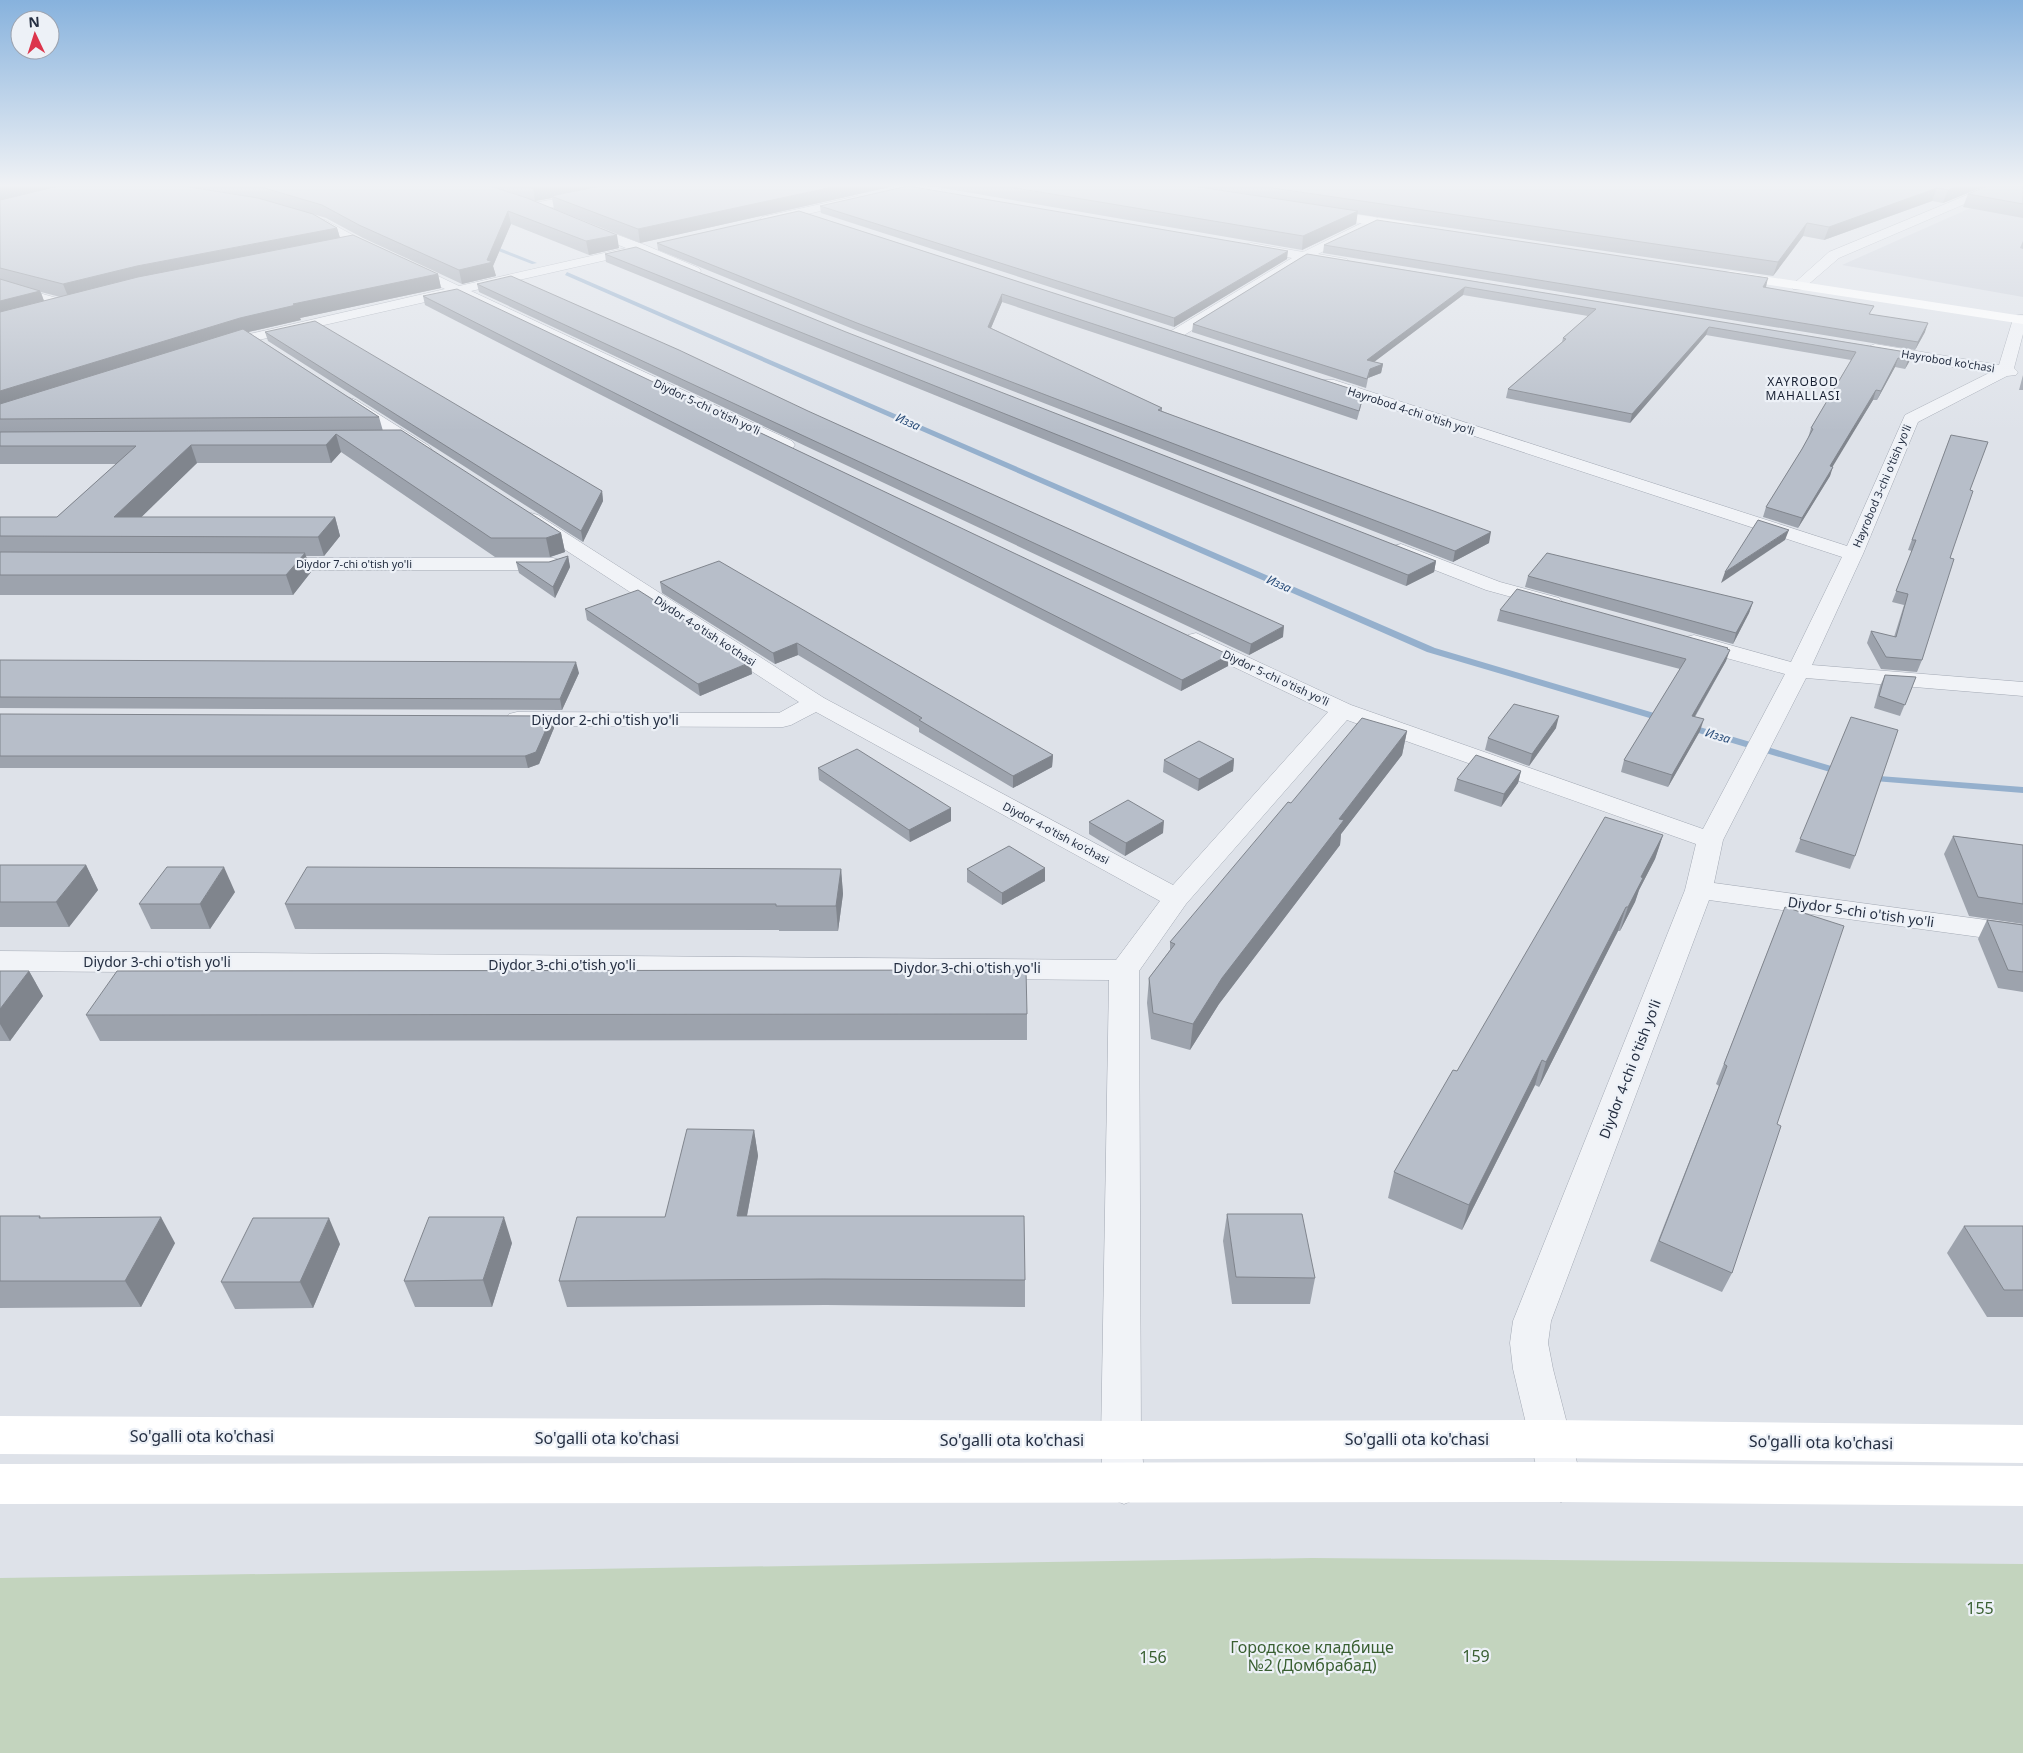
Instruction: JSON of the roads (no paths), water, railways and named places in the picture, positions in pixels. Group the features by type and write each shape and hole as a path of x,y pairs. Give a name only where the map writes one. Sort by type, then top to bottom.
{"main road":[{"path":"1719,274 2022,319"},
{"name":"So'galli ota ko'chasi","path":"0,1435 1120,1440 1549,1439 2023,1444"},
{"path":"0,1484 1561,1482 2023,1486"}],"street":[{"name":"Diydor 5-chi o'tish yo'li","path":"412,268 802,453"},
{"path":"204,352 250,338 557,268"},
{"path":"686,268 713,279"},
{"path":"1176,334 1285,268"},
{"path":"1798,286 1819,268"},
{"path":"0,286 71,304 38,313"},
{"path":"2014,372 2022,319"},
{"path":"1157,328 1194,340"},
{"path":"250,338 275,354"},
{"name":"Hayrobod ko'chasi","path":"1859,347 2014,372"},
{"name":"Hayrobod 3-chi o'tish yo'li","path":"1798,671 1853,554 1911,419 2014,372"},
{"name":"Hayrobod 4-chi o'tish yo'li","path":"1311,378 1853,554"},
{"path":"334,392 441,462"},
{"path":"379,441 409,441"},
{"name":"Diydor 4-o'tish ko'chasi","path":"514,508 816,703 1176,898"},
{"path":"1382,543 1493,586 1570,607"},
{"name":"Diydor 7-chi o'tish yo'li","path":"256,564 551,565 586,554"},
{"name":"Diydor 5-chi o'tish yo'li","path":"1181,633 1343,710 1710,840"},
{"path":"1674,636 1798,671 2023,689"},
{"name":"Diydor 4-chi o'tish yo'li","path":"1561,1482 1549,1439 1529,1343 1532,1321 1700,890 1710,840 1798,671"},
{"name":"Diydor 2-chi o'tish yo'li","path":"496,719 783,720 816,703"},
{"path":"1124,1484 1120,1440 1124,970 1176,898 1343,710"},
{"name":"Diydor 5-chi o'tish yo'li","path":"1700,890 2023,934"},
{"name":"Diydor 3-chi o'tish yo'li","path":"0,961 1124,970"}],"waterway":[{"name":"Изза","path":"567,274 1431,650 1667,720"},
{"name":"Изза","path":"1686,726 1844,773"},
{"name":"Изза","path":"1866,778 2023,790"}],"district":[{"name":"XAYROBOD MAHALLASI","path":"1803,389"}],"park label":[{"name":"155","path":"1980,1608"},
{"name":"Городское кладбище №2 (Домбрабад)","path":"1312,1656"},
{"name":"159","path":"1476,1656"},
{"name":"156","path":"1153,1657"}]}
